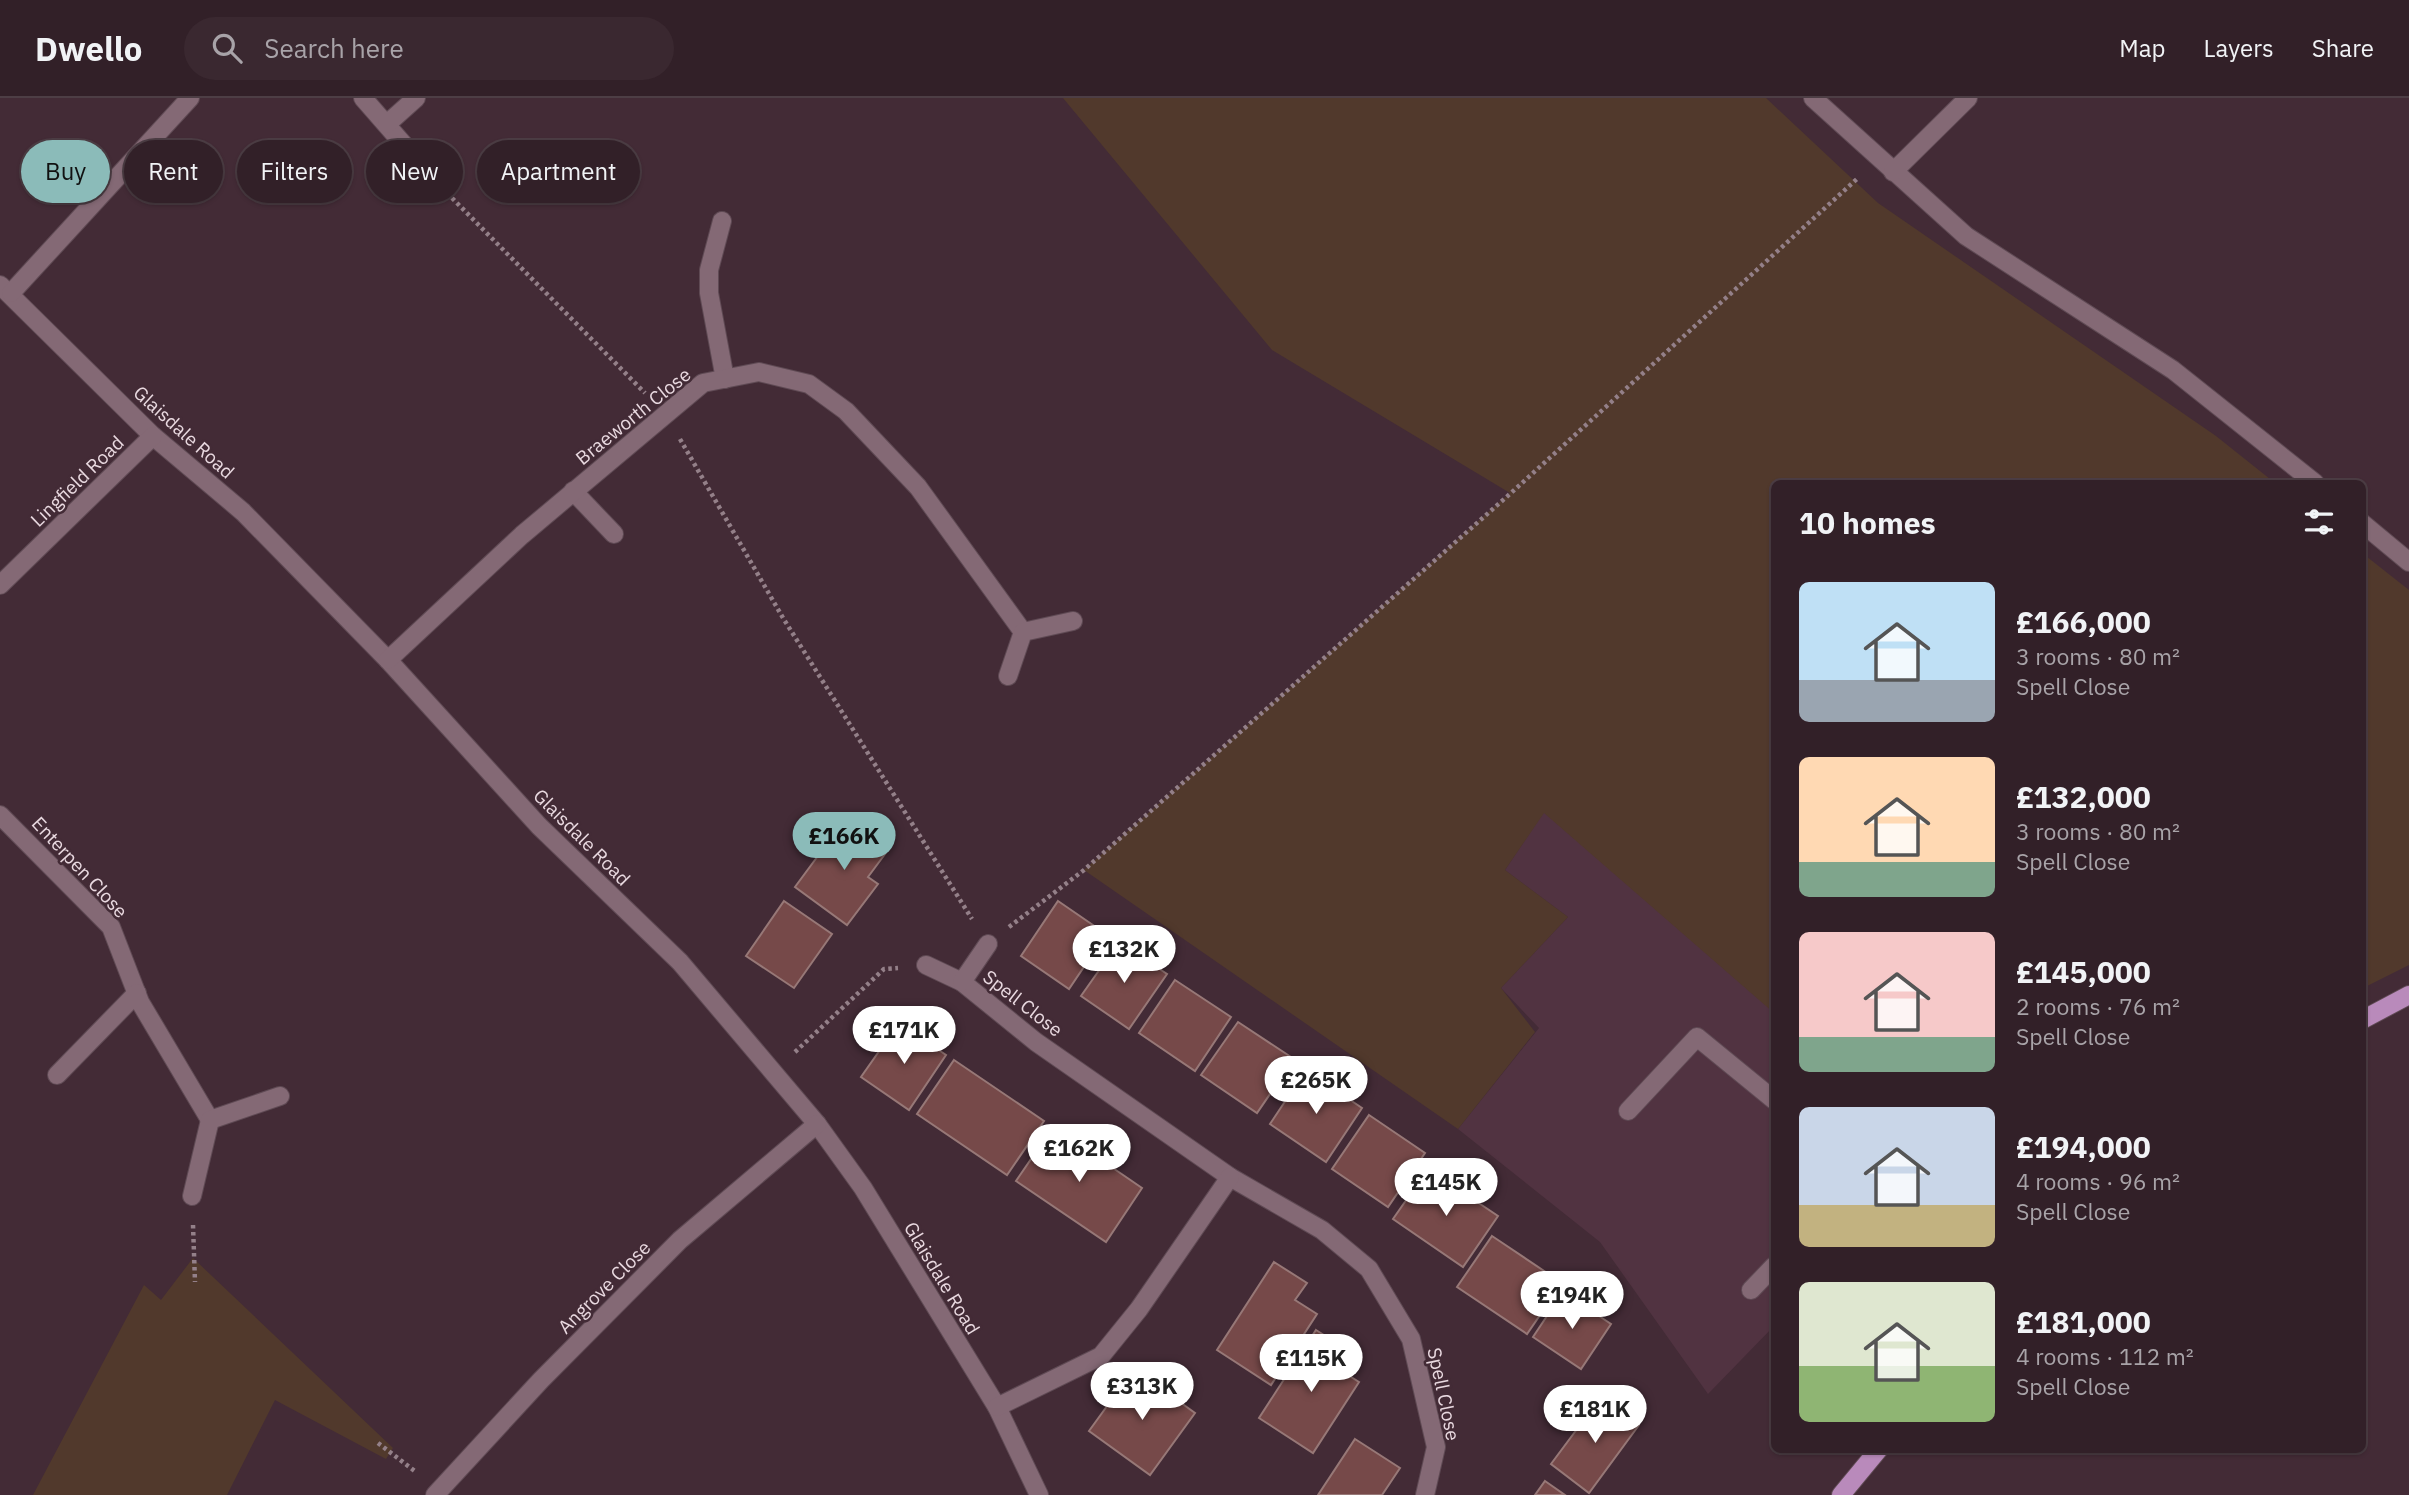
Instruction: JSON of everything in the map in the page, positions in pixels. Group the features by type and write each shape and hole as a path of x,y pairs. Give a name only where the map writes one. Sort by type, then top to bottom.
{"main road":[{"path":"2366,1018 2409,995"},
{"path":"1841,1495 1876,1453"}],"street":[{"path":"6,289 190,98"},
{"path":"363,98 401,140"},
{"path":"387,124 416,98"},
{"path":"1813,98 1966,236 2173,370 2311,480"},
{"path":"1893,172 1968,98"},
{"path":"722,220 709,270 709,293 725,379"},
{"name":"Glaisdale Road","path":"6,289 153,436 243,512 388,660 539,826 680,962 817,1124 863,1188 997,1408 1039,1495"},
{"name":"Braeworth Close","path":"388,660 573,491 703,383 759,372 809,384 846,411 918,487 1023,632"},
{"name":"Lingfield Road","path":"0,585 153,436"},
{"path":"573,491 614,534"},
{"path":"2366,526 2409,562"},
{"path":"1008,676 1023,632 1073,621"},
{"name":"Enterpen Close","path":"0,815 111,928 137,993 210,1119"},
{"name":"Spell Close","path":"962,982 988,944"},
{"name":"Spell Close","path":"926,965 962,982 1036,1042 1230,1177 1322,1230 1369,1269 1410,1339 1436,1447 1425,1495"},
{"path":"57,1075 137,993"},
{"path":"1628,1111 1697,1037 1771,1098"},
{"path":"192,1196 210,1119 280,1096"},
{"name":"Angrove Close","path":"437,1492 541,1380 680,1240 817,1124"},
{"path":"997,1408 1101,1356 1139,1309 1230,1177"},
{"path":"1751,1290 1771,1269"}],"path":[{"path":"458,203 665,413 783,618 988,944 1094,861 1511,493 1880,158"},
{"path":"773,1073 884,969 926,965"},
{"path":"192,1196 195,1282"},
{"path":"378,1443 437,1492"}],"shaded area":[{"path":"1063,98 1766,98 1878,203 2216,436 2271,480 1771,480 1771,1010 1544,813 1505,870 1568,917 1501,988 1535,1032 1458,1129 1084,870 1510,493 1272,350"},
{"path":"2366,556 2409,590 2409,965 2366,986"},
{"path":"1544,812 1771,1009 1771,1329 1708,1394 1600,1242 1458,1129 1539,1028 1501,988 1568,917 1505,870"},
{"path":"193,1258 393,1448 386,1459 275,1400 227,1495 33,1495 144,1285 161,1300"}],"building":[{"path":"846,818 888,850 868,877 878,884 847,925 795,887"},
{"path":"784,901 832,934 794,988 746,956"},
{"path":"1058,901 1106,934 1069,989 1021,956"},
{"path":"1119,942 1167,974 1129,1029 1081,996"},
{"path":"1175,980 1231,1017 1195,1071 1139,1033"},
{"path":"1238,1022 1294,1059 1257,1113 1201,1075"},
{"path":"899,1023 946,1055 909,1110 861,1077"},
{"path":"954,1060 1044,1121 1007,1175 917,1114"},
{"path":"1306,1070 1362,1108 1326,1162 1270,1124"},
{"path":"1369,1115 1425,1153 1388,1207 1332,1169"},
{"path":"1053,1127 1142,1188 1106,1242 1016,1181"},
{"path":"1428,1169 1498,1216 1463,1267 1393,1219"},
{"path":"1492,1236 1562,1283 1527,1334 1457,1287"},
{"path":"1274,1262 1307,1283 1295,1300 1317,1314 1271,1385 1217,1350"},
{"path":"1563,1292 1611,1324 1581,1369 1533,1337"},
{"path":"1316,1330 1349,1351 1337,1368 1359,1382 1313,1453 1259,1418"},
{"path":"1134,1369 1195,1413 1150,1475 1089,1431"},
{"path":"1601,1397 1639,1425 1589,1493 1551,1464"},
{"path":"1355,1439 1400,1468 1382,1495 1318,1495"},
{"path":"1545,1481 1565,1495 1535,1495"}]}
